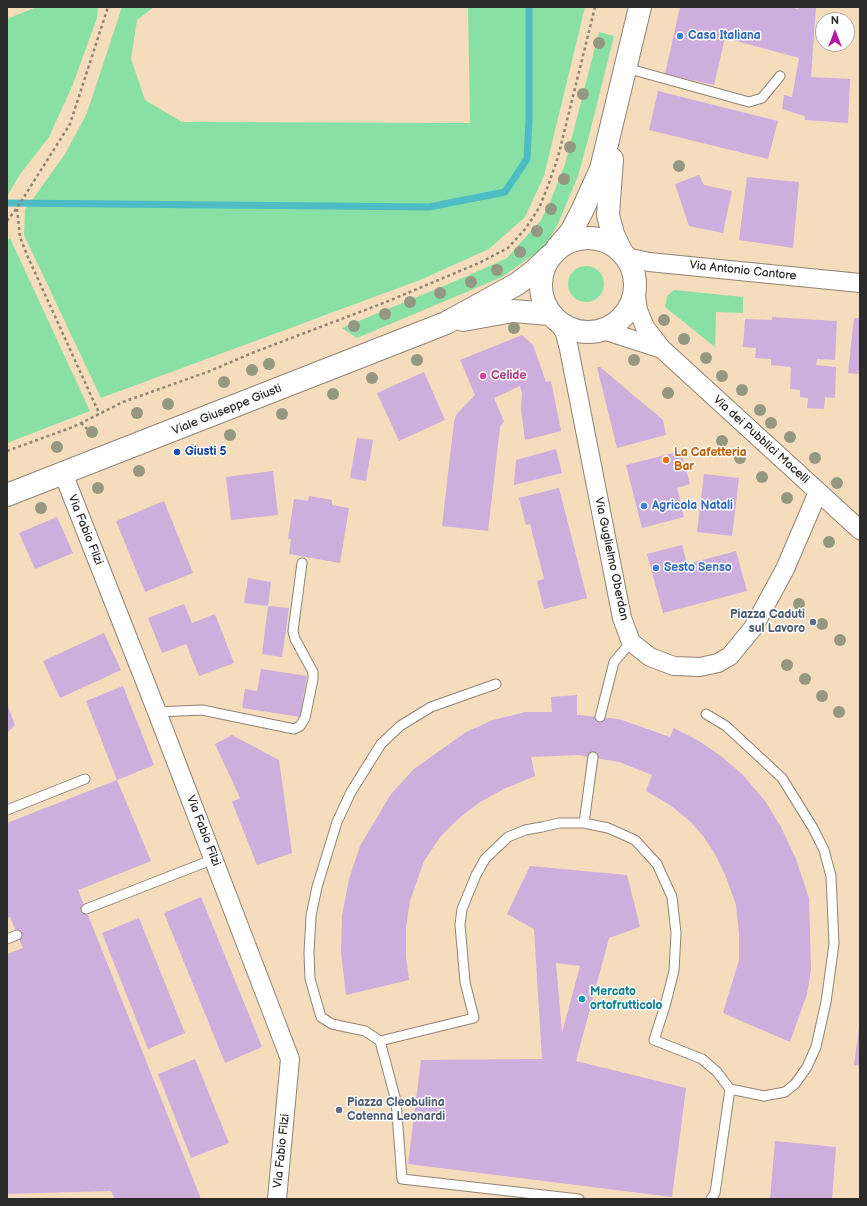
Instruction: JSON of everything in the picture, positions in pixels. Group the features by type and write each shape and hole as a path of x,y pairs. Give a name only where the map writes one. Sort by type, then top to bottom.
{"main road":[{"path":"615,114 608,215 613,234 635,278 635,289 633,300 622,318 603,330 580,332 554,318 544,303 540,290 540,278 544,266 571,232 598,177 615,114 640,7"},
{"path":"554,252 568,242 582,238 596,238 610,243 624,254"},
{"name":"Viale Giuseppe Giusti","path":"7,495 446,323 517,284 534,271 554,252"},
{"name":"Viale Giuseppe Giusti","path":"446,323 513,311 554,318"}],"street":[{"name":"Via Antonio Cantore","path":"624,254 649,262 860,283"},
{"name":"Via dei Pubblici Macelli","path":"635,289 638,310 645,327 662,349 860,530"},
{"name":"Via Guglielmo Oberdan","path":"554,318 565,333 622,618 631,642"},
{"name":"Via dei Pubblici Macelli","path":"603,330 662,349"},
{"name":"Via Fabio Filzi","path":"62,473 157,712 290,1059 277,1199"},
{"path":"631,642 650,657 674,666 700,667 718,663 730,656 752,628 793,553 818,492"}],"lane":[{"path":"626,68 749,102 762,98 780,76"},
{"path":"157,712 202,710 294,729 300,726 306,718 313,680 313,672 295,639 293,631 302,563"},
{"path":"600,717 614,662 631,642"},
{"path":"496,684 430,707 400,726 381,744 364,770 337,822 317,887 311,916 308,953 310,979 321,1017 332,1024 365,1032 380,1041 396,1101 402,1178 579,1199"},
{"path":"380,1041 474,1018 465,982 460,925 468,891 485,859 508,838 525,830 542,826 584,823 608,828 635,840 657,864 672,897 676,933 674,971 654,1040 702,1059 717,1072 730,1089 764,1096 785,1092 795,1084 807,1068 816,1047 826,1002 834,944 831,876 824,850 797,800 782,778 726,726 706,714"},
{"path":"584,823 593,757"},
{"path":"7,810 85,779"},
{"path":"86,909 214,860"},
{"path":"7,939 17,935"},
{"path":"711,1199 715,1193 730,1089"}],"path":[{"path":"7,220 27,193 70,124 108,7"},
{"path":"7,451 73,427 99,413 386,302 479,263 508,248 526,228 539,208 548,186 558,157 595,7"},
{"path":"17,208 20,237 27,255 99,413"},
{"path":"81,423 87,429"}],"green space":[{"path":"37,7 98,7 97,18 73,84 49,137 21,173 7,196 7,19"},
{"path":"122,7 154,7 137,20 131,59 145,100 182,122 470,123 468,7 585,7 544,176 525,217 489,249 420,280 101,398 24,235 25,210 65,154 87,113"},
{"path":"599,32 614,36 589,136 578,176 557,226 543,248 502,277 357,338 342,328 507,258 541,220 551,200 565,164"},
{"path":"10,238 90,411 7,443 7,241"},
{"path":"590,266 599,271 603,277 603,291 599,297 590,302 582,302 573,297 569,291 568,280 573,271 579,267"},
{"path":"674,290 743,297 743,313 716,312 715,347 665,307 667,296"}],"building":[{"path":"680,7 789,7 798,9 798,7 816,7 811,77 850,79 848,123 805,120 805,116 782,109 784,95 792,97 799,58 725,38 714,85 665,74"},
{"path":"658,91 778,121 768,159 649,130"},
{"path":"699,175 704,185 732,191 723,233 689,226 675,184"},
{"path":"747,177 799,182 793,248 739,240"},
{"path":"772,317 837,321 835,360 817,359 816,365 836,367 835,398 825,397 824,409 807,408 808,398 800,397 800,390 790,389 791,367 771,365 771,359 755,358 756,348 743,347 745,319 772,320"},
{"path":"854,318 860,318 860,374 848,373"},
{"path":"522,335 533,345 546,382 551,381 561,431 525,440 521,410 522,393 520,386 494,398 504,421 500,427 488,531 442,526 454,422 456,415 475,395 460,360"},
{"path":"597,367 600,367 663,420 666,435 617,448"},
{"path":"424,372 445,420 399,441 377,393"},
{"path":"357,438 373,440 366,481 350,478"},
{"path":"556,449 562,473 514,485 516,460"},
{"path":"681,451 690,484 677,488 684,517 642,528 626,465"},
{"path":"273,471 278,515 231,520 226,477"},
{"path":"704,474 739,478 732,536 697,532"},
{"path":"559,488 587,598 544,609 537,581 544,579 530,524 526,525 519,498"},
{"path":"309,496 332,500 332,505 349,508 340,563 289,554 291,539 288,539 294,499 308,501"},
{"path":"164,501 193,573 145,592 116,521"},
{"path":"57,517 73,553 35,569 19,533"},
{"path":"682,545 687,564 736,551 747,591 663,613 647,554"},
{"path":"248,578 271,582 268,606 244,603"},
{"path":"184,604 192,623 215,614 234,663 199,676 186,644 162,653 148,618"},
{"path":"268,606 289,608 282,657 262,654"},
{"path":"104,633 121,670 60,698 43,661"},
{"path":"261,669 307,676 300,717 242,708 245,689 257,691"},
{"path":"123,686 154,765 117,780 86,701"},
{"path":"577,695 577,715 619,719 670,737 674,728 699,741 721,756 743,775 765,801 781,827 796,859 809,898 811,970 807,994 790,1042 723,1013 739,960 739,933 736,905 726,877 715,854 703,836 690,821 670,805 646,791 652,775 619,762 578,755 531,757 535,776 506,788 480,802 459,818 441,836 424,861 410,901 406,927 406,956 409,980 346,995 341,953 342,916 349,879 360,846 391,794 414,769 466,732 493,720 525,712 552,712 551,697"},
{"path":"7,704 15,725 7,733"},
{"path":"232,735 279,760 292,853 257,865 232,802 240,798 215,744"},
{"path":"117,780 151,861 78,890 201,1199 115,1199 111,1191 7,1194 7,954 23,948 10,917 7,918 7,823"},
{"name":"Mercato ortofrutticolo","path":"530,866 627,875 640,927 609,938 576,1061 686,1088 672,1197 408,1164 421,1060 542,1059 534,929 507,914","holes":["556,963 580,966 562,1033"]},
{"path":"201,897 262,1047 225,1063 164,913"},
{"path":"139,918 185,1033 148,1049 102,933"},
{"path":"860,1028 860,1066 854,1065"},
{"path":"195,1059 229,1143 191,1158 158,1074"},
{"path":"775,1141 836,1147 832,1199 770,1199"}],"waterway":[{"path":"7,203 429,207 505,192 527,159 529,120 529,7"}],"place":[{"name":"Casa Italiana","path":"680,36"},
{"name":"Celide","path":"483,376"},
{"name":"Giusti 5","path":"177,452"},
{"name":"La Cafetteria Bar","path":"666,460"},
{"name":"Agricola Natali","path":"644,506"},
{"name":"Sesto Senso","path":"656,568"},
{"name":"Piazza Caduti sul Lavoro","path":"813,622"},
{"name":"Mercato ortofrutticolo","path":"582,999"},
{"name":"Piazza Cleobulina Cotenna Leonardi","path":"339,1110"}]}
